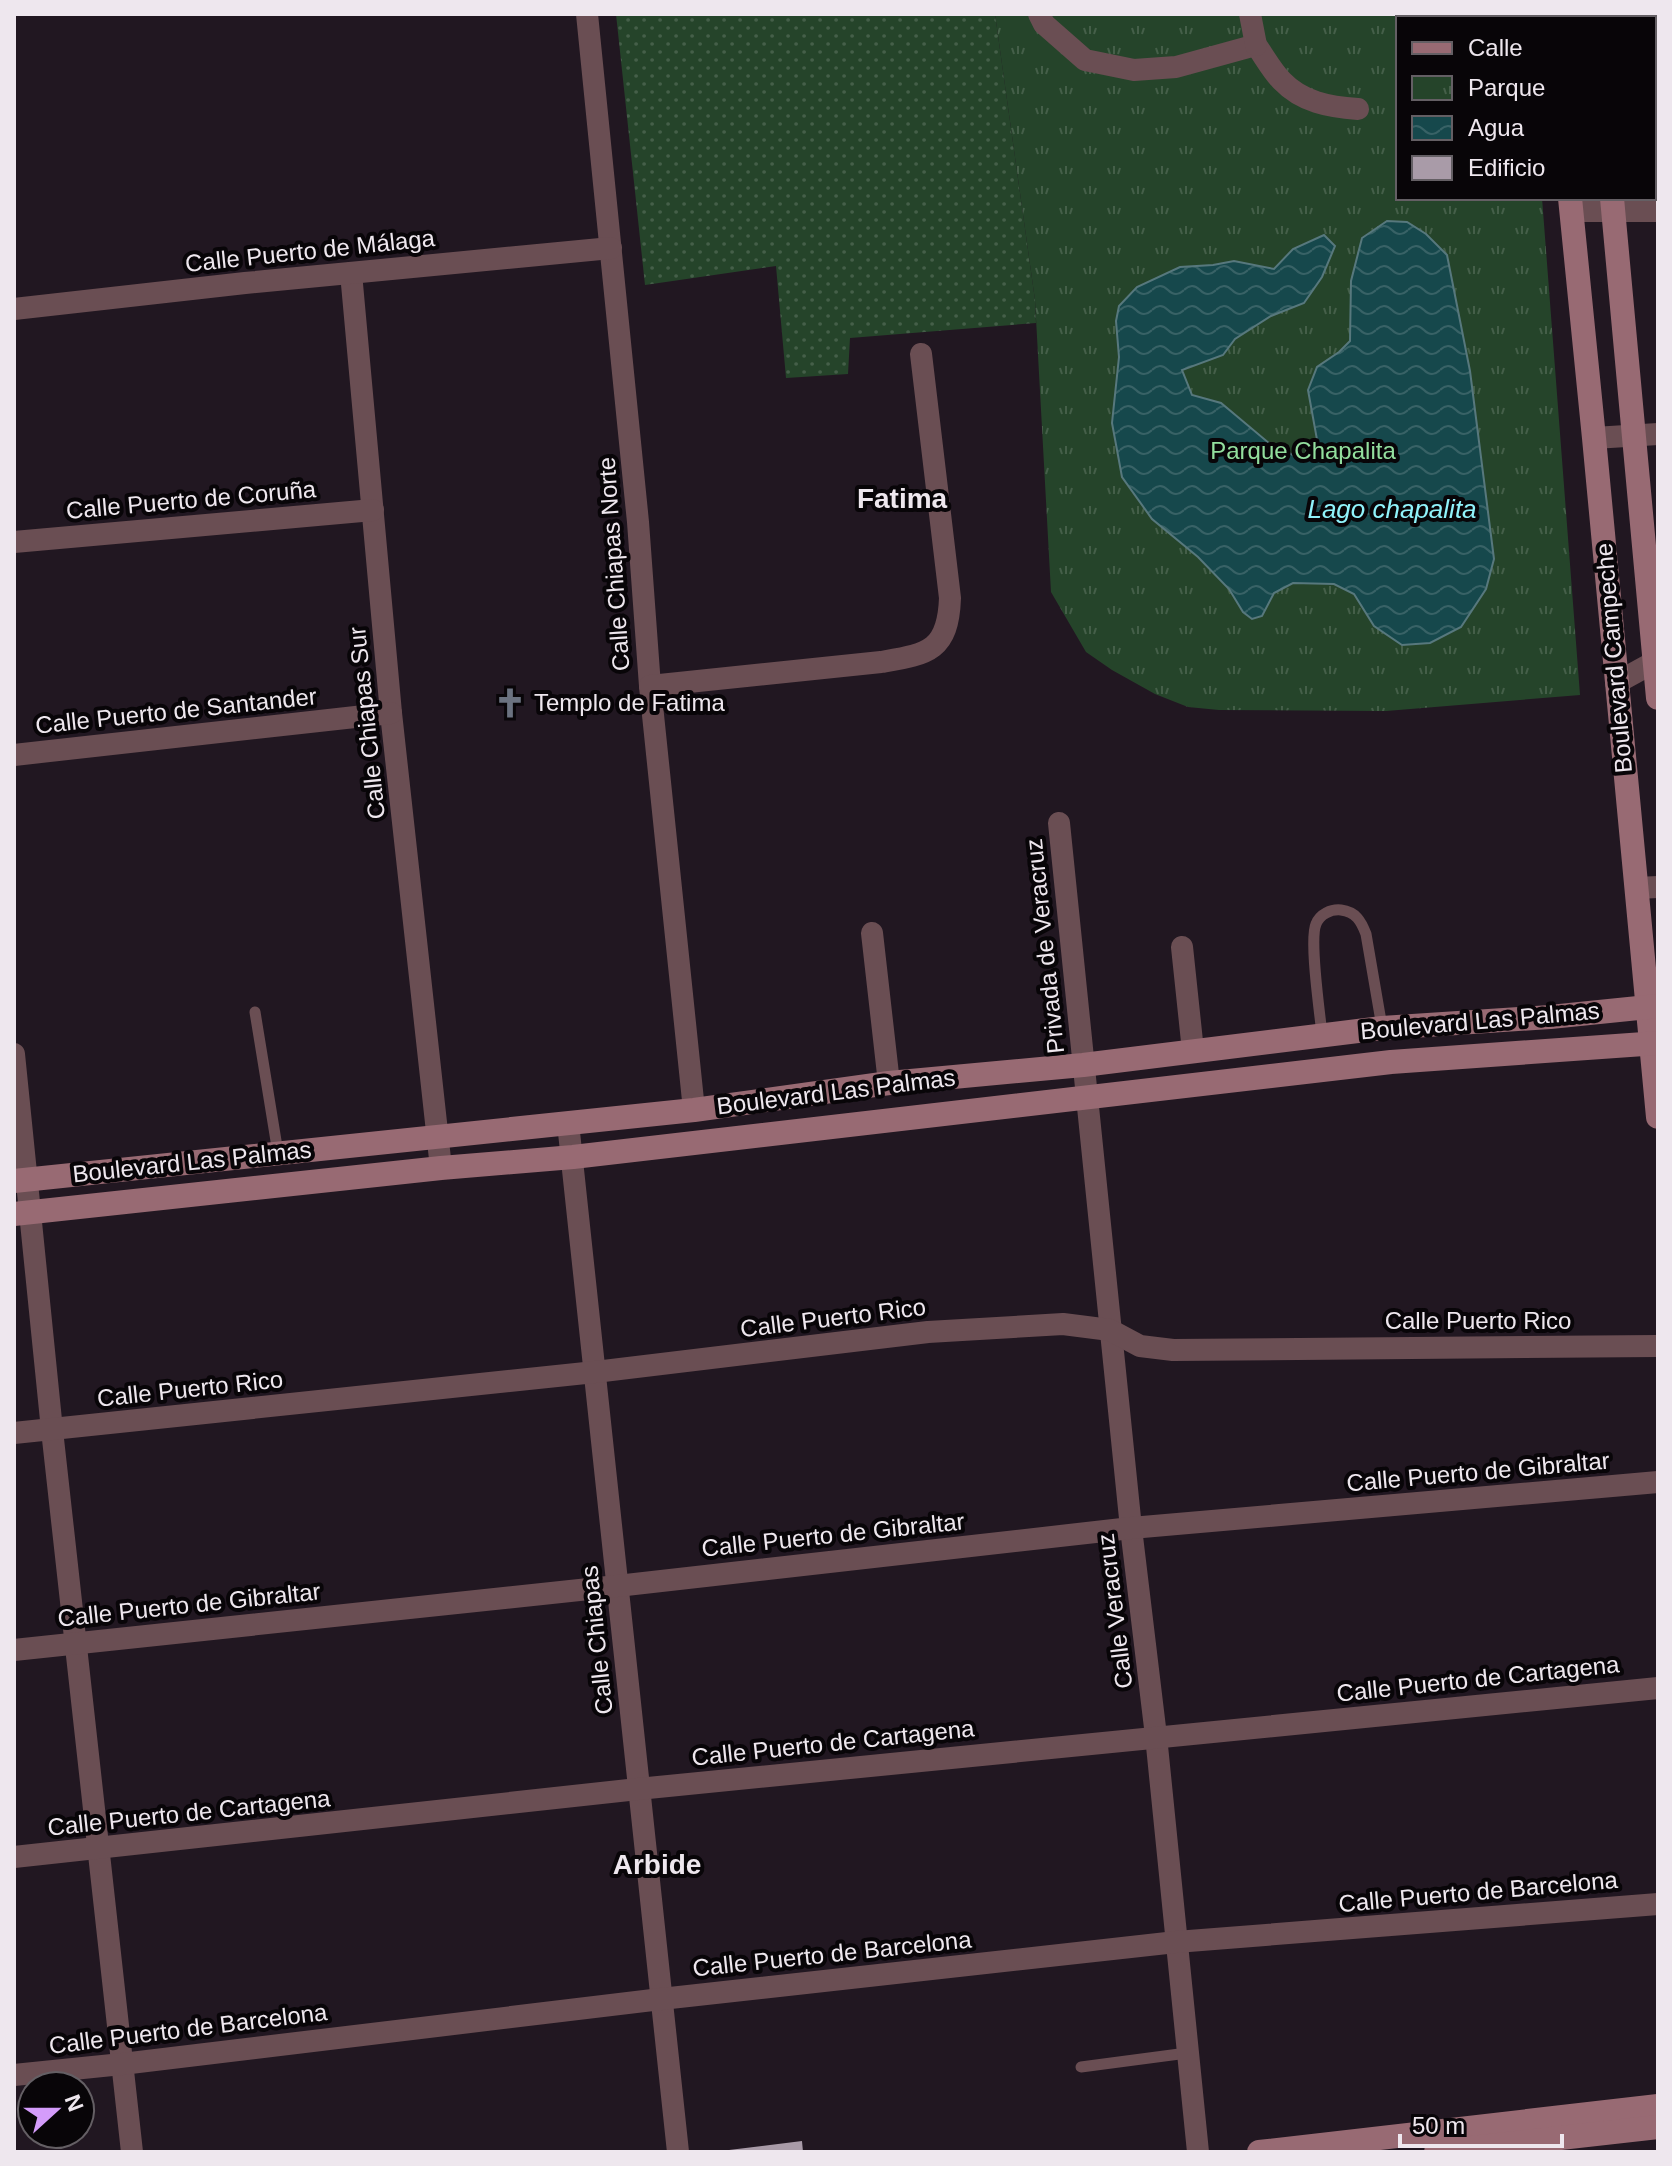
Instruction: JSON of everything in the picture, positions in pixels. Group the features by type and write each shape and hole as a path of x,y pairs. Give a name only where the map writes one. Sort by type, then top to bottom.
{"street":[{"name":"Calle Chiapas Norte","path":"587,14 638,522 650,686 694,1110"},
{"path":"1039,14 1044,24 1085,60 1134,70 1176,67 1256,45"},
{"path":"1250,14 1256,45 1282,82 1310,101 1332,108 1358,109"},
{"path":"1570,204 1658,211"},
{"name":"Boulevard Campeche","path":"1570,204 1616,683 1648,887 1658,1117"},
{"name":"Boulevard Campeche","path":"1612,205 1658,698"},
{"name":"Calle Puerto de Málaga","path":"14,309 611,248"},
{"name":"Calle Chiapas Sur","path":"351,273 391,713 441,1168"},
{"path":"650,686 881,662 916,656 934,648 944,634 950,598 921,354"},
{"path":"1594,438 1658,434"},
{"name":"Calle Puerto de Coruña","path":"14,542 373,510"},
{"path":"1616,683 1656,660"},
{"name":"Calle Puerto de Santander","path":"14,755 391,713"},
{"name":"Privada de Veracruz","path":"1059,823 1083,1065"},
{"path":"872,933 889,1083"},
{"path":"1182,947 1193,1051"},
{"name":"Boulevard Las Palmas","path":"20,1181 694,1110 889,1083 1083,1065 1382,1028 1653,1007"},
{"name":"Boulevard Las Palmas","path":"22,1213 441,1168 573,1157 1391,1062 1654,1043"},
{"path":"14,1054 22,1213 52,1430 132,2152"},
{"name":"Calle Veracruz","path":"1083,1065 1198,2152"},
{"name":"Calle Chiapas","path":"568,1123 678,2152"},
{"name":"Calle Puerto Rico","path":"14,1433 595,1372 928,1332 1063,1324 1110,1330 1140,1346 1173,1350 1658,1346"},
{"name":"Calle Puerto de Gibraltar","path":"14,1650 1131,1528 1658,1482"},
{"name":"Calle Puerto de Cartagena","path":"14,1857 638,1789 1658,1688"},
{"name":"Calle Puerto de Barcelona","path":"14,2075 1176,1942 1658,1904"},
{"path":"1451,2146 1658,2106"},
{"path":"1259,2152 1451,2146 1658,2127"}],"lane":[{"path":"1322,1035 1315,925 1321,915 1332,910 1355,914 1362,923 1382,1028"},
{"path":"255,1012 278,1153"},
{"path":"1081,2067 1187,2053"}],"green space":[{"path":"616,14 995,14 1036,323 850,338 848,374 786,378 776,266 645,285"},
{"name":"Parque Chapalita","path":"995,14 1523,14 1396,16 1396,200 1542,200 1580,695 1386,711 1219,710 1188,707 1155,694 1086,652 1051,592 1035,300"}],"water":[{"name":"Lago chapalita","path":"1387,221 1407,222 1426,234 1447,255 1470,371 1494,559 1486,589 1461,627 1430,643 1402,645 1374,626 1354,594 1334,584 1293,583 1274,593 1262,616 1252,619 1198,557 1152,519 1122,477 1112,423 1119,357 1116,321 1119,306 1137,287 1180,267 1234,261 1274,269 1293,249 1324,235 1335,246 1322,277 1304,303 1271,316 1235,339 1223,355 1182,370 1192,395 1221,403 1270,444 1297,458 1312,458 1318,445 1308,390 1317,367 1350,341 1351,281 1362,238"}],"building":[{"path":"802,2141 803,2152 729,2152 729,2150"}],"place":[{"name":"Templo de Fatima","path":"510,703"}],"district":[{"name":"Fatima","path":"902,498"},
{"name":"Arbide","path":"657,1864"}]}
